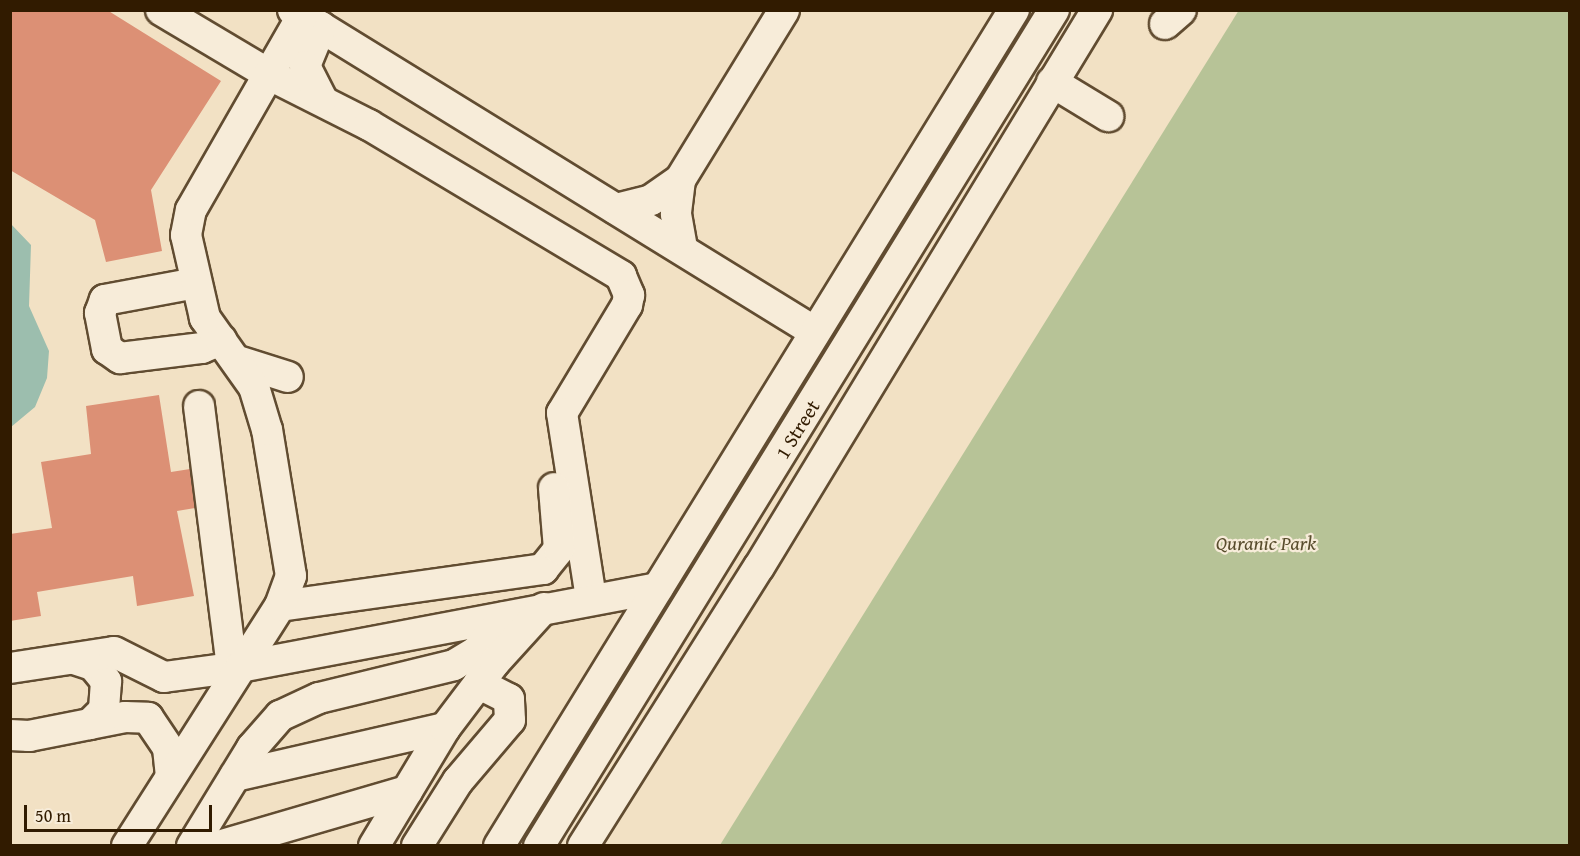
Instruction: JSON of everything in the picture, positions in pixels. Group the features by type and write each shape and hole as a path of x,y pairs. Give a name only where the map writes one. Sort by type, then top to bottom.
{"street":[{"path":"161,10 270,75 322,99 605,266 626,285 627,305 563,407 571,539 550,564 534,571 280,606"},
{"path":"616,209 651,200 680,180 784,10"},
{"path":"499,846 1014,10"},
{"name":"1 Street","path":"538,846 1054,10"},
{"name":"1 Street","path":"583,846 759,567 1097,10"},
{"path":"1171,10 1165,24 1181,10"},
{"path":"127,846 236,668 280,606 291,576 291,559 267,430 241,362 205,318 186,235 191,210 306,18"},
{"path":"306,18 305,66 322,99"},
{"path":"306,18 815,332"},
{"path":"1052,82 1108,116"},
{"path":"680,180 676,214 682,249"},
{"path":"196,283 105,300 100,313 107,349 120,358 202,348 221,340"},
{"path":"241,362 288,377"},
{"path":"199,406 236,668"},
{"path":"547,435 571,539 591,599"},
{"path":"10,668 120,653 164,677 236,668 658,588"},
{"path":"350,846 377,841 445,728 544,608"},
{"path":"192,846 265,731 299,705 454,665 477,651 504,617"},
{"path":"74,659 93,665 106,681 104,710 90,724"},
{"path":"417,846 458,781 510,720 508,699 501,692 479,684"},
{"path":"10,735 29,736 138,716 148,718 168,748 171,776"},
{"path":"235,776 445,728"},
{"path":"219,846 407,791"}],"green space":[{"name":"Quranic Park","path":"1239,10 1569,11 1569,845 720,845"}],"shaded area":[{"path":"10,223 31,245 29,306 49,351 47,378 35,407 11,427"}],"building":[{"path":"10,10 107,10 221,81 151,190 162,251 106,262 95,220 10,170"},
{"path":"159,395 171,472 190,469 195,508 177,511 194,596 137,606 133,576 37,592 41,616 10,621 10,534 52,528 41,462 91,454 86,406"}]}
